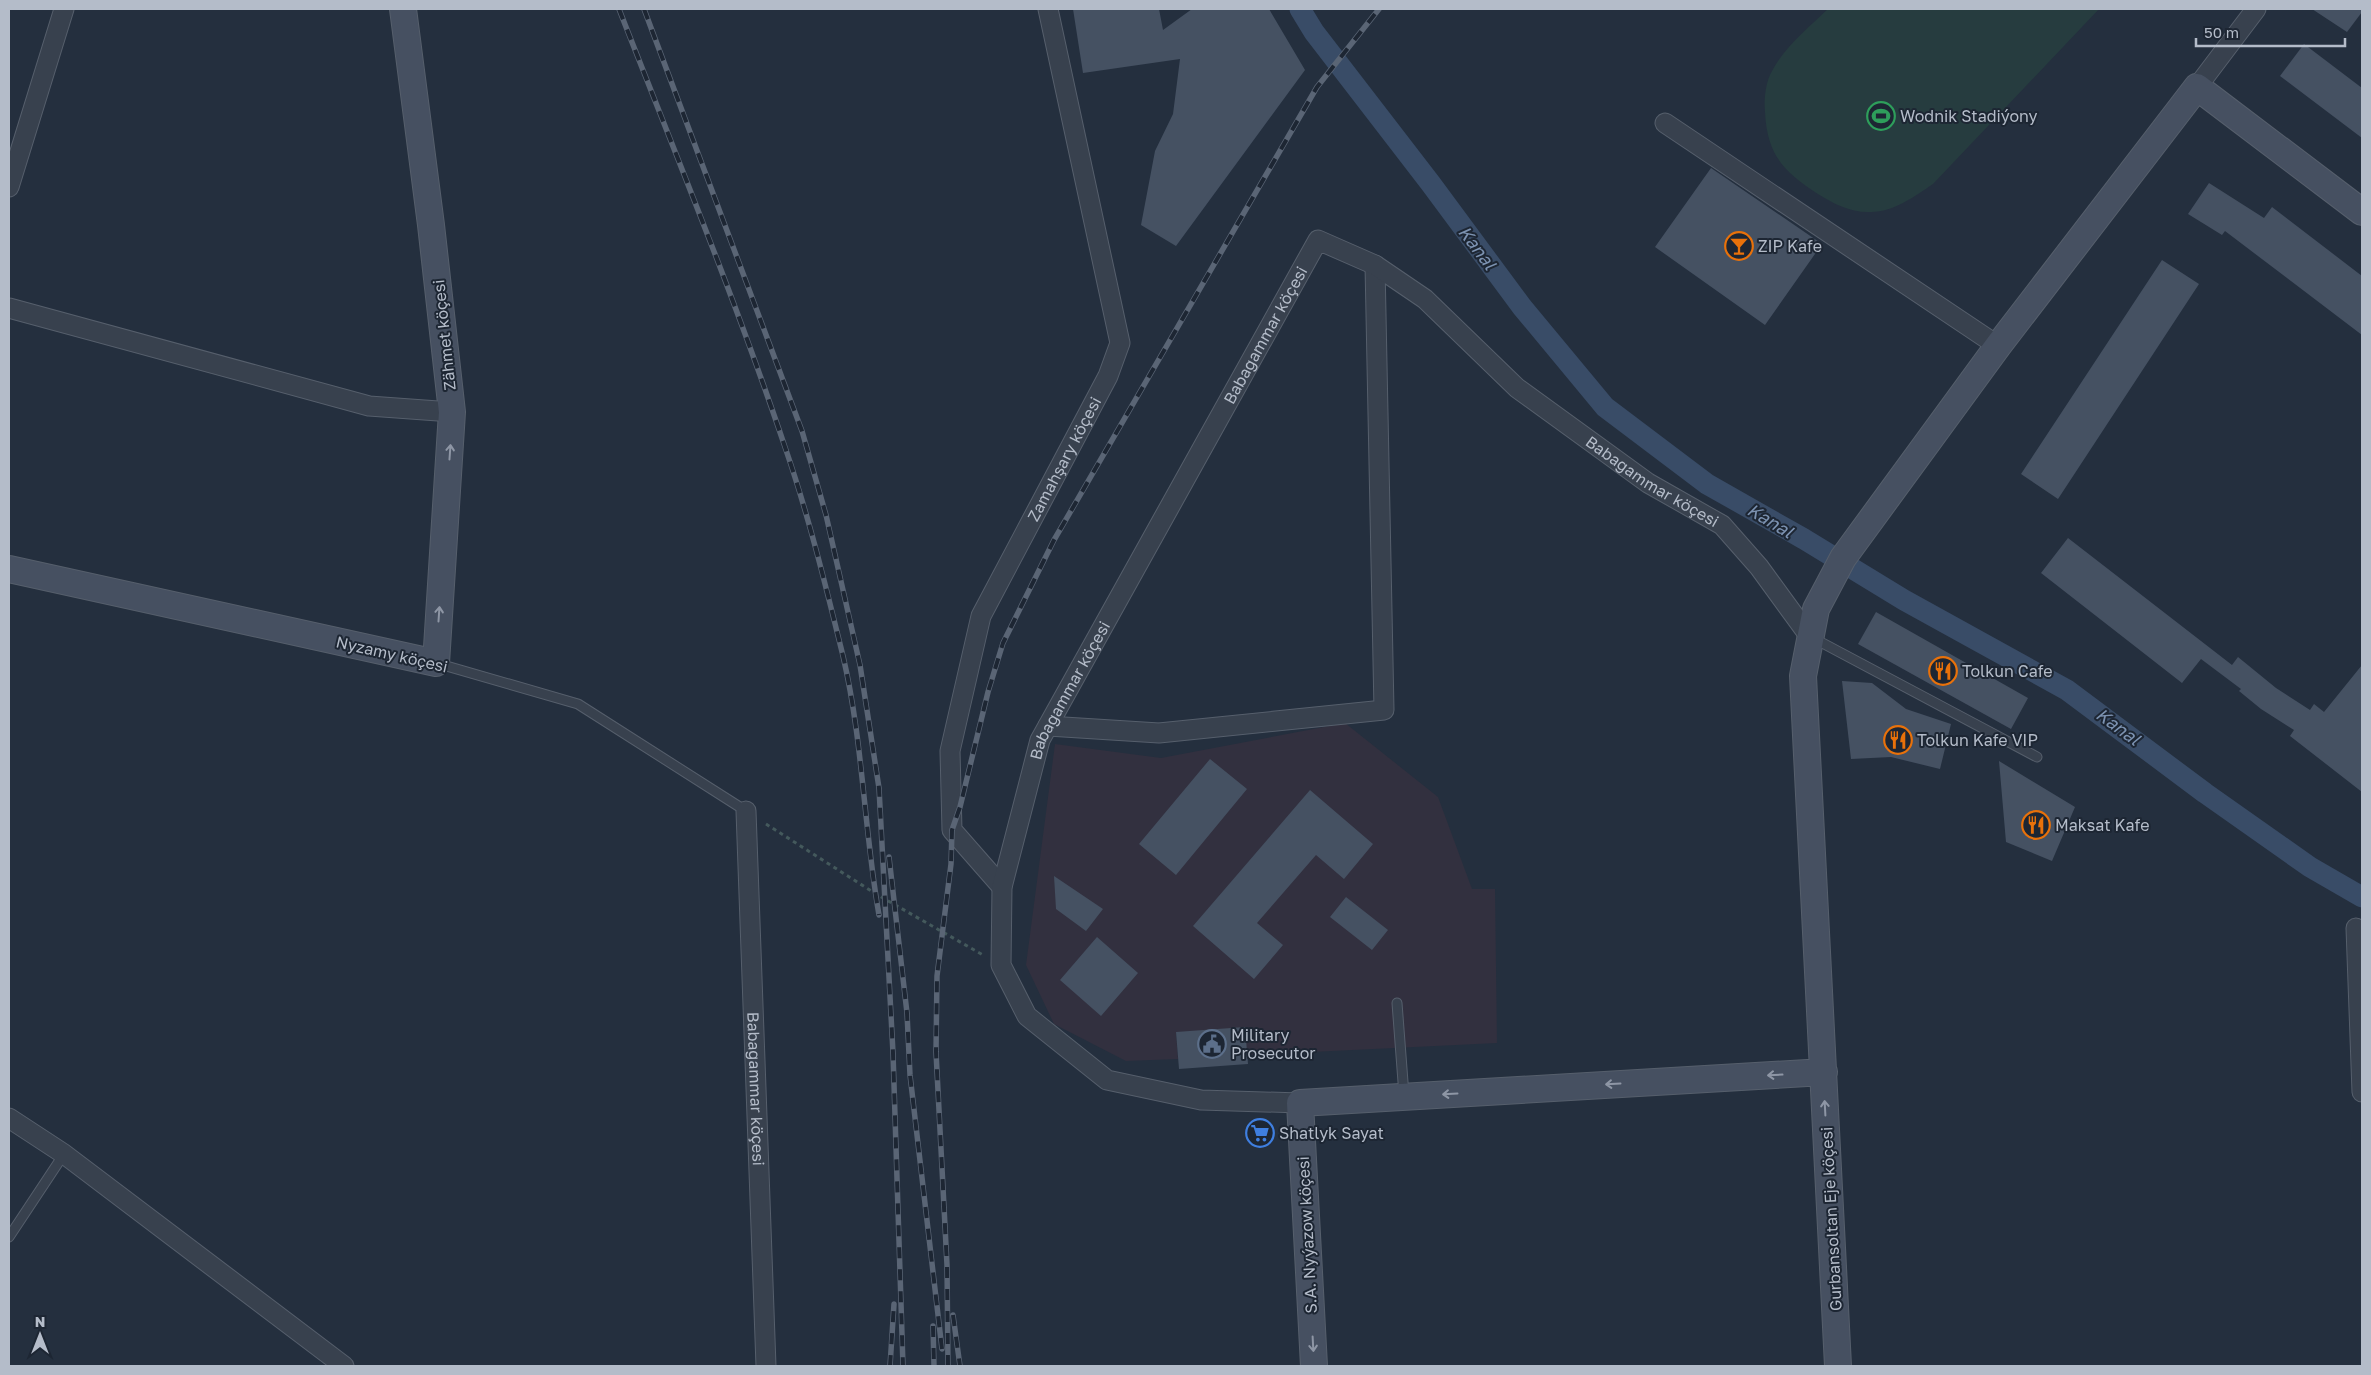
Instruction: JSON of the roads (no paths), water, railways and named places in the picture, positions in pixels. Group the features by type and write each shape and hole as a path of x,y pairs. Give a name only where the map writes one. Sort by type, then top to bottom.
{"street":[{"path":"9,187 64,9"},
{"name":"Zähmet köçesi","path":"403,9 431,225 452,412 436,663"},
{"name":"Zamahşary köçesi","path":"1002,887 952,830 950,752 981,616 1108,376 1120,343 1048,9"},
{"path":"2256,9 2197,87 2362,212"},
{"name":"Gurbansoltan Eje köçesi","path":"1838,1366 1803,676 1816,610 1843,558 1888,496 1998,346 2197,87"},
{"path":"1665,123 1998,346"},
{"name":"Babagammar köçesi","path":"1300,1103 1201,1100 1107,1080 1027,1016 1001,965 1002,887 1040,740 1318,240 1375,265 1425,299 1517,388 1648,483 1722,525 1759,567 1810,637"},
{"path":"1048,726 1159,733 1384,710 1375,265"},
{"path":"9,308 369,406 452,412"},
{"name":"Nyzamy köçesi","path":"9,569 436,663"},
{"name":"Babagammar köçesi","path":"746,811 766,1366"},
{"path":"2356,928 2362,1092"},
{"path":"1300,1103 1824,1072"},
{"name":"S.A. Nyýazow köçesi","path":"1300,1103 1314,1366"},
{"path":"9,1118 64,1154 344,1366"}],"lane":[{"path":"1810,637 2037,757"},
{"name":"Nyzamy köçesi","path":"436,663 578,704 746,811"},
{"path":"1397,1003 1404,1097"},
{"path":"9,1237 64,1154"}],"waterway":[{"name":"Kanal","path":"1300,9 1314,32 1431,184 1522,307 1605,407 1707,484 1804,539 1904,600 2067,690 2205,793 2310,867 2362,897"}],"railway":[{"path":"619,9 747,339 786,450 810,526 850,688 879,915"},
{"path":"644,9 802,431 826,515 860,665 879,788 893,1053 903,1366"},
{"path":"948,1366 947,1265 936,1052 937,976 951,864 952,830 960,807 988,692 1003,643 1054,540 1317,87 1379,9"},
{"path":"889,857 907,1013 910,1075 942,1349"},
{"path":"890,1366 894,1304"},
{"path":"953,1315 960,1366"},
{"path":"933,1326 934,1366"}],"place":[{"name":"Wodnik Stadiýony","path":"1881,116"},
{"name":"ZIP Kafe","path":"1739,246"},
{"name":"Tolkun Cafe","path":"1943,671"},
{"name":"Tolkun Kafe VIP","path":"1898,740"},
{"name":"Maksat Kafe","path":"2036,825"},
{"name":"Military Prosecutor","path":"1212,1044"},
{"name":"Shatlyk Sayat","path":"1260,1133"}]}
